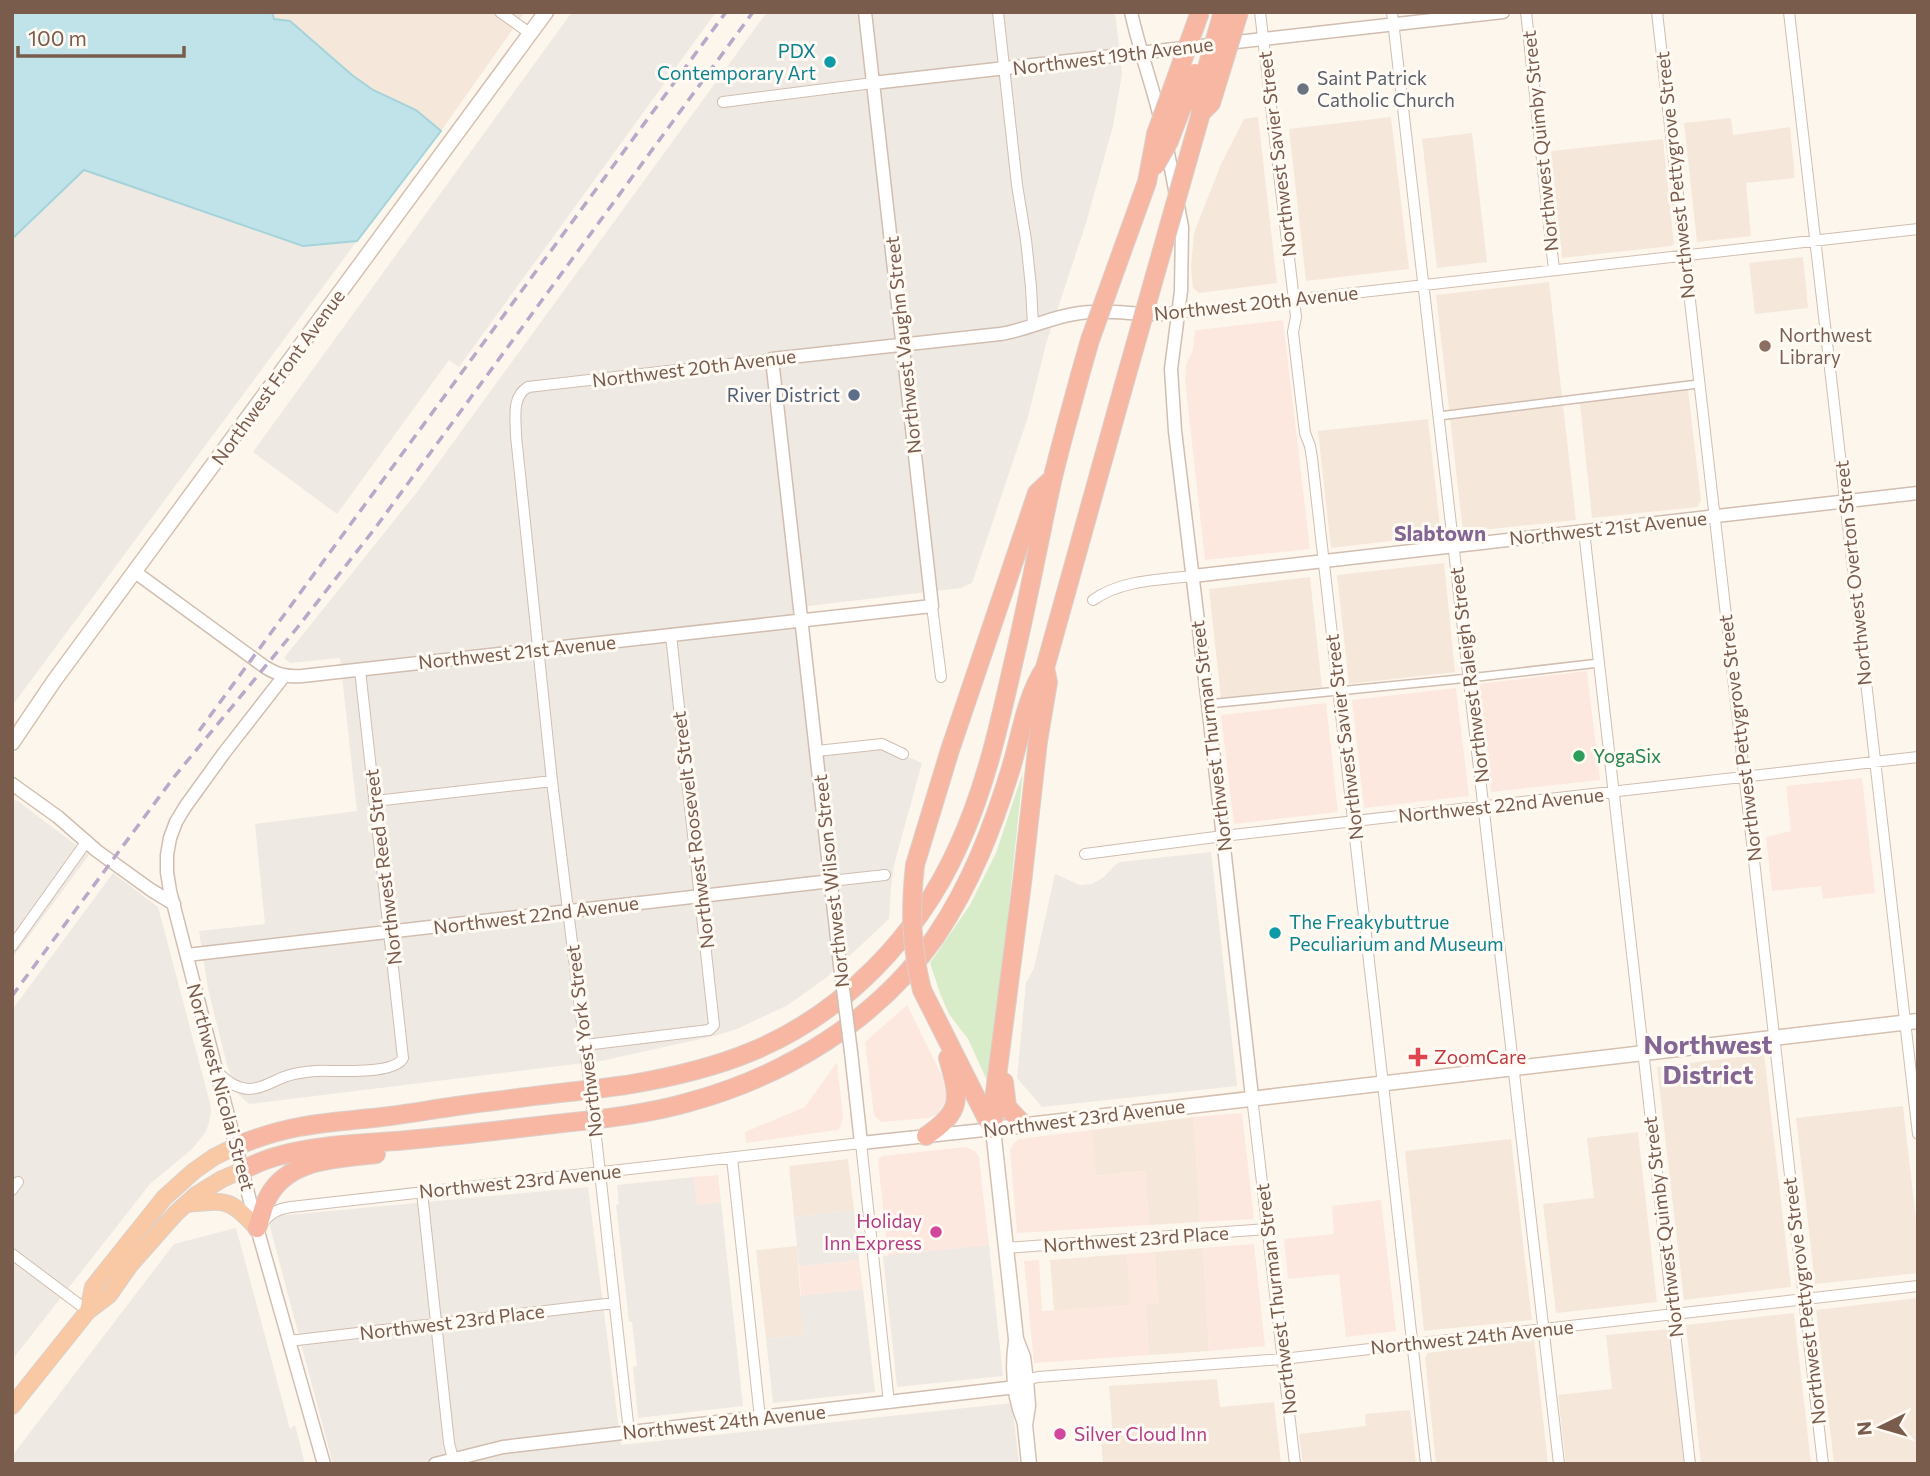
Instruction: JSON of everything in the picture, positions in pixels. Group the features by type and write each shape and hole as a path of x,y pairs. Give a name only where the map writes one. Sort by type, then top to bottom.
{"highway":[{"path":"1147,182 1156,134 1199,12"},
{"path":"88,1311 93,1287 164,1198 194,1171 236,1146 263,1136 313,1124 625,1085 674,1075 755,1051 801,1026 832,1005 864,979 891,951 915,921 946,873 960,844 981,786 1029,599 1053,478 1090,340 1147,182 1169,141 1222,12"},
{"path":"14,1400 88,1311 109,1295 130,1265 165,1225 186,1203 222,1179 280,1155 299,1151 633,1114 708,1097 767,1074 840,1032 886,994 908,970 935,938 961,897 989,836 1035,683 1045,668 1201,113 1198,99 1222,12"},
{"path":"1201,113 1211,103 1239,12"},
{"path":"993,1129 922,990 911,933 911,904 915,865 954,740 1037,493 1053,478"},
{"path":"993,1129 995,1092 1023,883 1038,741 1048,682 1045,668"},
{"path":"1011,967 1004,1092 1007,1107 1023,1124"},
{"path":"926,1136 947,1121 956,1101 957,1090 936,1017"},
{"path":"186,1203 215,1201 231,1205 238,1208 257,1228 267,1198 279,1183 295,1170 320,1162 395,1151 418,1139"}],"main road":[{"name":"Northwest Front Avenue","path":"12,743 54,681 546,12"},
{"name":"Northwest 23rd Avenue","path":"993,1129 1911,1022"},
{"path":"993,1129 1016,1339 1013,1363 1028,1406 1025,1425 1029,1464"}],"street":[{"path":"500,12 531,34"},
{"name":"Northwest Vaughn Street","path":"865,12 941,677"},
{"path":"998,12 1030,275 1033,326"},
{"name":"Northwest Thurman Street","path":"1131,12 1164,136 1181,215 1183,260 1171,381 1295,1464"},
{"name":"Northwest Savier Street","path":"1260,12 1296,317 1293,332 1305,433 1310,446 1426,1464"},
{"name":"Northwest 19th Avenue","path":"723,102 1263,39 1393,18 1503,12"},
{"name":"Northwest Quimby Street","path":"1526,12 1554,270"},
{"name":"Northwest Pettygrove Street","path":"1657,12 1823,1464"},
{"name":"Northwest Overton Street","path":"1789,12 1874,762 1911,1022 1918,1134"},
{"name":"Northwest Raleigh Street","path":"1393,18 1559,1464"},
{"name":"Northwest 20th Avenue","path":"517,398 528,387 1000,334 1073,314 1178,313 1918,229"},
{"name":"Northwest Wilson Street","path":"772,359 889,1403"},
{"path":"1439,416 1699,384"},
{"name":"Northwest York Street","path":"517,398 516,436 552,780 629,1432"},
{"name":"Northwest 21st Avenue","path":"1093,600 1111,590 1137,583 1918,493"},
{"name":"Northwest Quimby Street","path":"1584,531 1690,1464"},
{"path":"135,572 265,667 284,677"},
{"name":"Northwest 21st Avenue","path":"284,677 932,606"},
{"name":"Northwest Roosevelt Street","path":"585,1045 709,1030 714,1025 671,635"},
{"path":"1208,704 1599,663"},
{"name":"Northwest Reed Street","path":"216,1071 229,1083 252,1089 293,1074 371,1070 401,1063 404,1053 360,670"},
{"name":"Northwest Nicolai Street","path":"284,677 185,807 176,822 166,863 168,880 257,1228 324,1464"},
{"path":"817,751 882,744 903,754"},
{"name":"Northwest 22nd Avenue","path":"1085,854 1918,757"},
{"path":"375,801 552,780"},
{"path":"12,784 58,817 97,851 174,904"},
{"path":"12,946 88,841"},
{"name":"Northwest 22nd Avenue","path":"187,955 885,875"},
{"name":"Northwest 23rd Avenue","path":"257,1228 270,1213 282,1208 993,1129"},
{"path":"732,1158 760,1418"},
{"path":"422,1192 449,1443 453,1459"},
{"name":"Northwest 23rd Place","path":"1005,1248 1267,1229"},
{"path":"12,1254 88,1311"},
{"name":"Northwest 24th Avenue","path":"435,1464 503,1447 889,1403 1021,1383 1038,1377 1283,1359 1918,1286"},
{"name":"Northwest 23rd Place","path":"289,1340 614,1303"}],"shaded area":[{"path":"272,12 525,12 441,131 416,110 373,90 324,50 274,19"},
{"path":"572,12 716,12 459,367 449,360 337,514 253,452"},
{"path":"767,12 1115,12 1122,74 1113,126 1086,223 1046,344 1028,417 972,583 961,588 800,607 816,751 881,745 922,763 894,865 889,919 827,977 788,1005 737,1029 714,1036 601,1061 249,1104 239,1095 227,1065 208,989 199,931 265,924 255,824 357,811 340,658 290,663 284,658 417,492"},
{"path":"1258,117 1277,283 1199,293 1193,288 1191,266 1194,233 1221,164 1244,119"},
{"path":"1391,117 1409,269 1306,281 1289,129"},
{"path":"1731,118 1733,135 1790,127 1795,178 1746,183 1751,236 1697,242 1684,123"},
{"path":"441,131 357,241 12,706 12,165"},
{"path":"1472,133 1487,262 1437,268 1422,139"},
{"path":"1663,139 1674,244 1562,258 1551,151"},
{"path":"1803,257 1808,308 1755,314 1749,263"},
{"path":"1549,282 1576,520 1463,532 1436,295"},
{"path":"1283,320 1310,549 1205,560 1185,380 1195,331"},
{"path":"1688,390 1701,501 1697,507 1592,518 1580,403"},
{"path":"1428,419 1441,535 1331,548 1318,431"},
{"path":"1444,563 1455,672 1349,684 1337,575"},
{"path":"1310,577 1322,687 1221,698 1209,589"},
{"path":"1587,671 1600,780 1491,792 1479,684"},
{"path":"1456,688 1469,796 1364,808 1352,700"},
{"path":"1326,703 1338,812 1234,824 1221,715"},
{"path":"1862,778 1875,893 1823,899 1821,886 1772,891 1766,837 1791,831 1786,786"},
{"path":"12,800 18,801 89,855 12,959"},
{"path":"1211,852 1237,1086 1042,1107 1017,1078 1026,983 1034,968 1055,874 1080,885 1092,884 1120,862"},
{"path":"113,873 158,907 210,1103 209,1123 205,1133 192,1149 150,1184 12,1360 12,1010"},
{"path":"907,1005 945,1082 947,1095 937,1114 928,1118 881,1122 874,1115 865,1042"},
{"path":"1764,1054 1791,1287 1684,1300 1657,1067"},
{"path":"837,1062 843,1117 840,1128 746,1143 745,1132 805,1107"},
{"path":"1903,1106 1918,1238 1918,1273 1815,1284 1796,1118"},
{"path":"1242,1113 1254,1219 1200,1222 1194,1117"},
{"path":"1194,1117 1200,1222 1149,1225 1145,1171 1095,1176 1092,1130"},
{"path":"1092,1130 1096,1176 1145,1171 1149,1225 1017,1233 1010,1150 1014,1143 1019,1139"},
{"path":"1638,1132 1657,1302 1556,1313 1543,1204 1594,1198 1587,1138"},
{"path":"1511,1139 1532,1320 1424,1331 1405,1151"},
{"path":"965,1147 975,1151 979,1157 989,1245 888,1256 878,1160 882,1156"},
{"path":"848,1159 854,1210 794,1217 789,1166"},
{"path":"718,1175 721,1202 697,1205 694,1177"},
{"path":"694,1177 697,1205 721,1202 743,1406 638,1418 633,1367 637,1366 632,1322 629,1322 616,1205 619,1204 617,1185"},
{"path":"588,1187 621,1445 1012,1403 1019,1464 333,1464 269,1223 271,1220 276,1216"},
{"path":"1381,1200 1396,1331 1346,1337 1339,1274 1288,1279 1284,1239 1334,1234 1332,1206"},
{"path":"854,1210 859,1260 799,1266 794,1217"},
{"path":"236,1228 290,1429 295,1425 305,1464 12,1464 12,1456 174,1244"},
{"path":"1254,1244 1265,1346 1209,1351 1203,1248"},
{"path":"989,1245 1003,1376 897,1387 883,1256"},
{"path":"797,1246 803,1335 766,1339 756,1250"},
{"path":"1203,1248 1209,1351 1149,1355 1145,1304 1158,1303 1154,1252"},
{"path":"1154,1252 1158,1304 1145,1305 1149,1355 1034,1363 1024,1261 1039,1260 1044,1311 1130,1305 1127,1254"},
{"path":"1127,1254 1131,1305 1054,1311 1050,1260"},
{"path":"859,1260 863,1289 801,1296 799,1266"},
{"path":"863,1289 875,1392 773,1403 766,1339 803,1335 800,1296"},
{"path":"1918,1298 1918,1464 1834,1464 1816,1310"},
{"path":"1794,1313 1811,1464 1701,1464 1686,1325"},
{"path":"1669,1329 1684,1464 1566,1464 1558,1395 1612,1389 1606,1335"},
{"path":"1534,1339 1548,1464 1436,1464 1425,1358 1428,1353"},
{"path":"1217,1379 1220,1407 1274,1402 1281,1464 1103,1464 1101,1439 1113,1437 1109,1386"},
{"path":"1410,1410 1416,1464 1303,1464 1299,1434 1366,1426 1365,1414"}],"green space":[{"path":"1023,772 990,1087 968,1039 949,1014 930,963 970,905 996,853"}],"water":[{"path":"12,12 272,12 274,19 290,21 373,90 416,110 441,131 357,241 303,246 84,170 12,239"}],"railway":[{"path":"199,731 726,12"},
{"path":"12,996 174,777 376,527 753,12"}],"place":[{"name":"PDX Contemporary Art","path":"830,62"},
{"name":"Saint Patrick Catholic Church","path":"1303,89"},
{"name":"Northwest Library","path":"1765,346"},
{"name":"River District","path":"854,395"},
{"name":"YogaSix","path":"1579,756"},
{"name":"The Freakybuttrue Peculiarium and Museum","path":"1275,933"},
{"name":"ZoomCare","path":"1418,1057"},
{"name":"Holiday Inn Express","path":"936,1232"},
{"name":"Silver Cloud Inn","path":"1060,1434"}],"district":[{"name":"Slabtown","path":"1440,534"},
{"name":"Northwest District","path":"1708,1060"}]}
